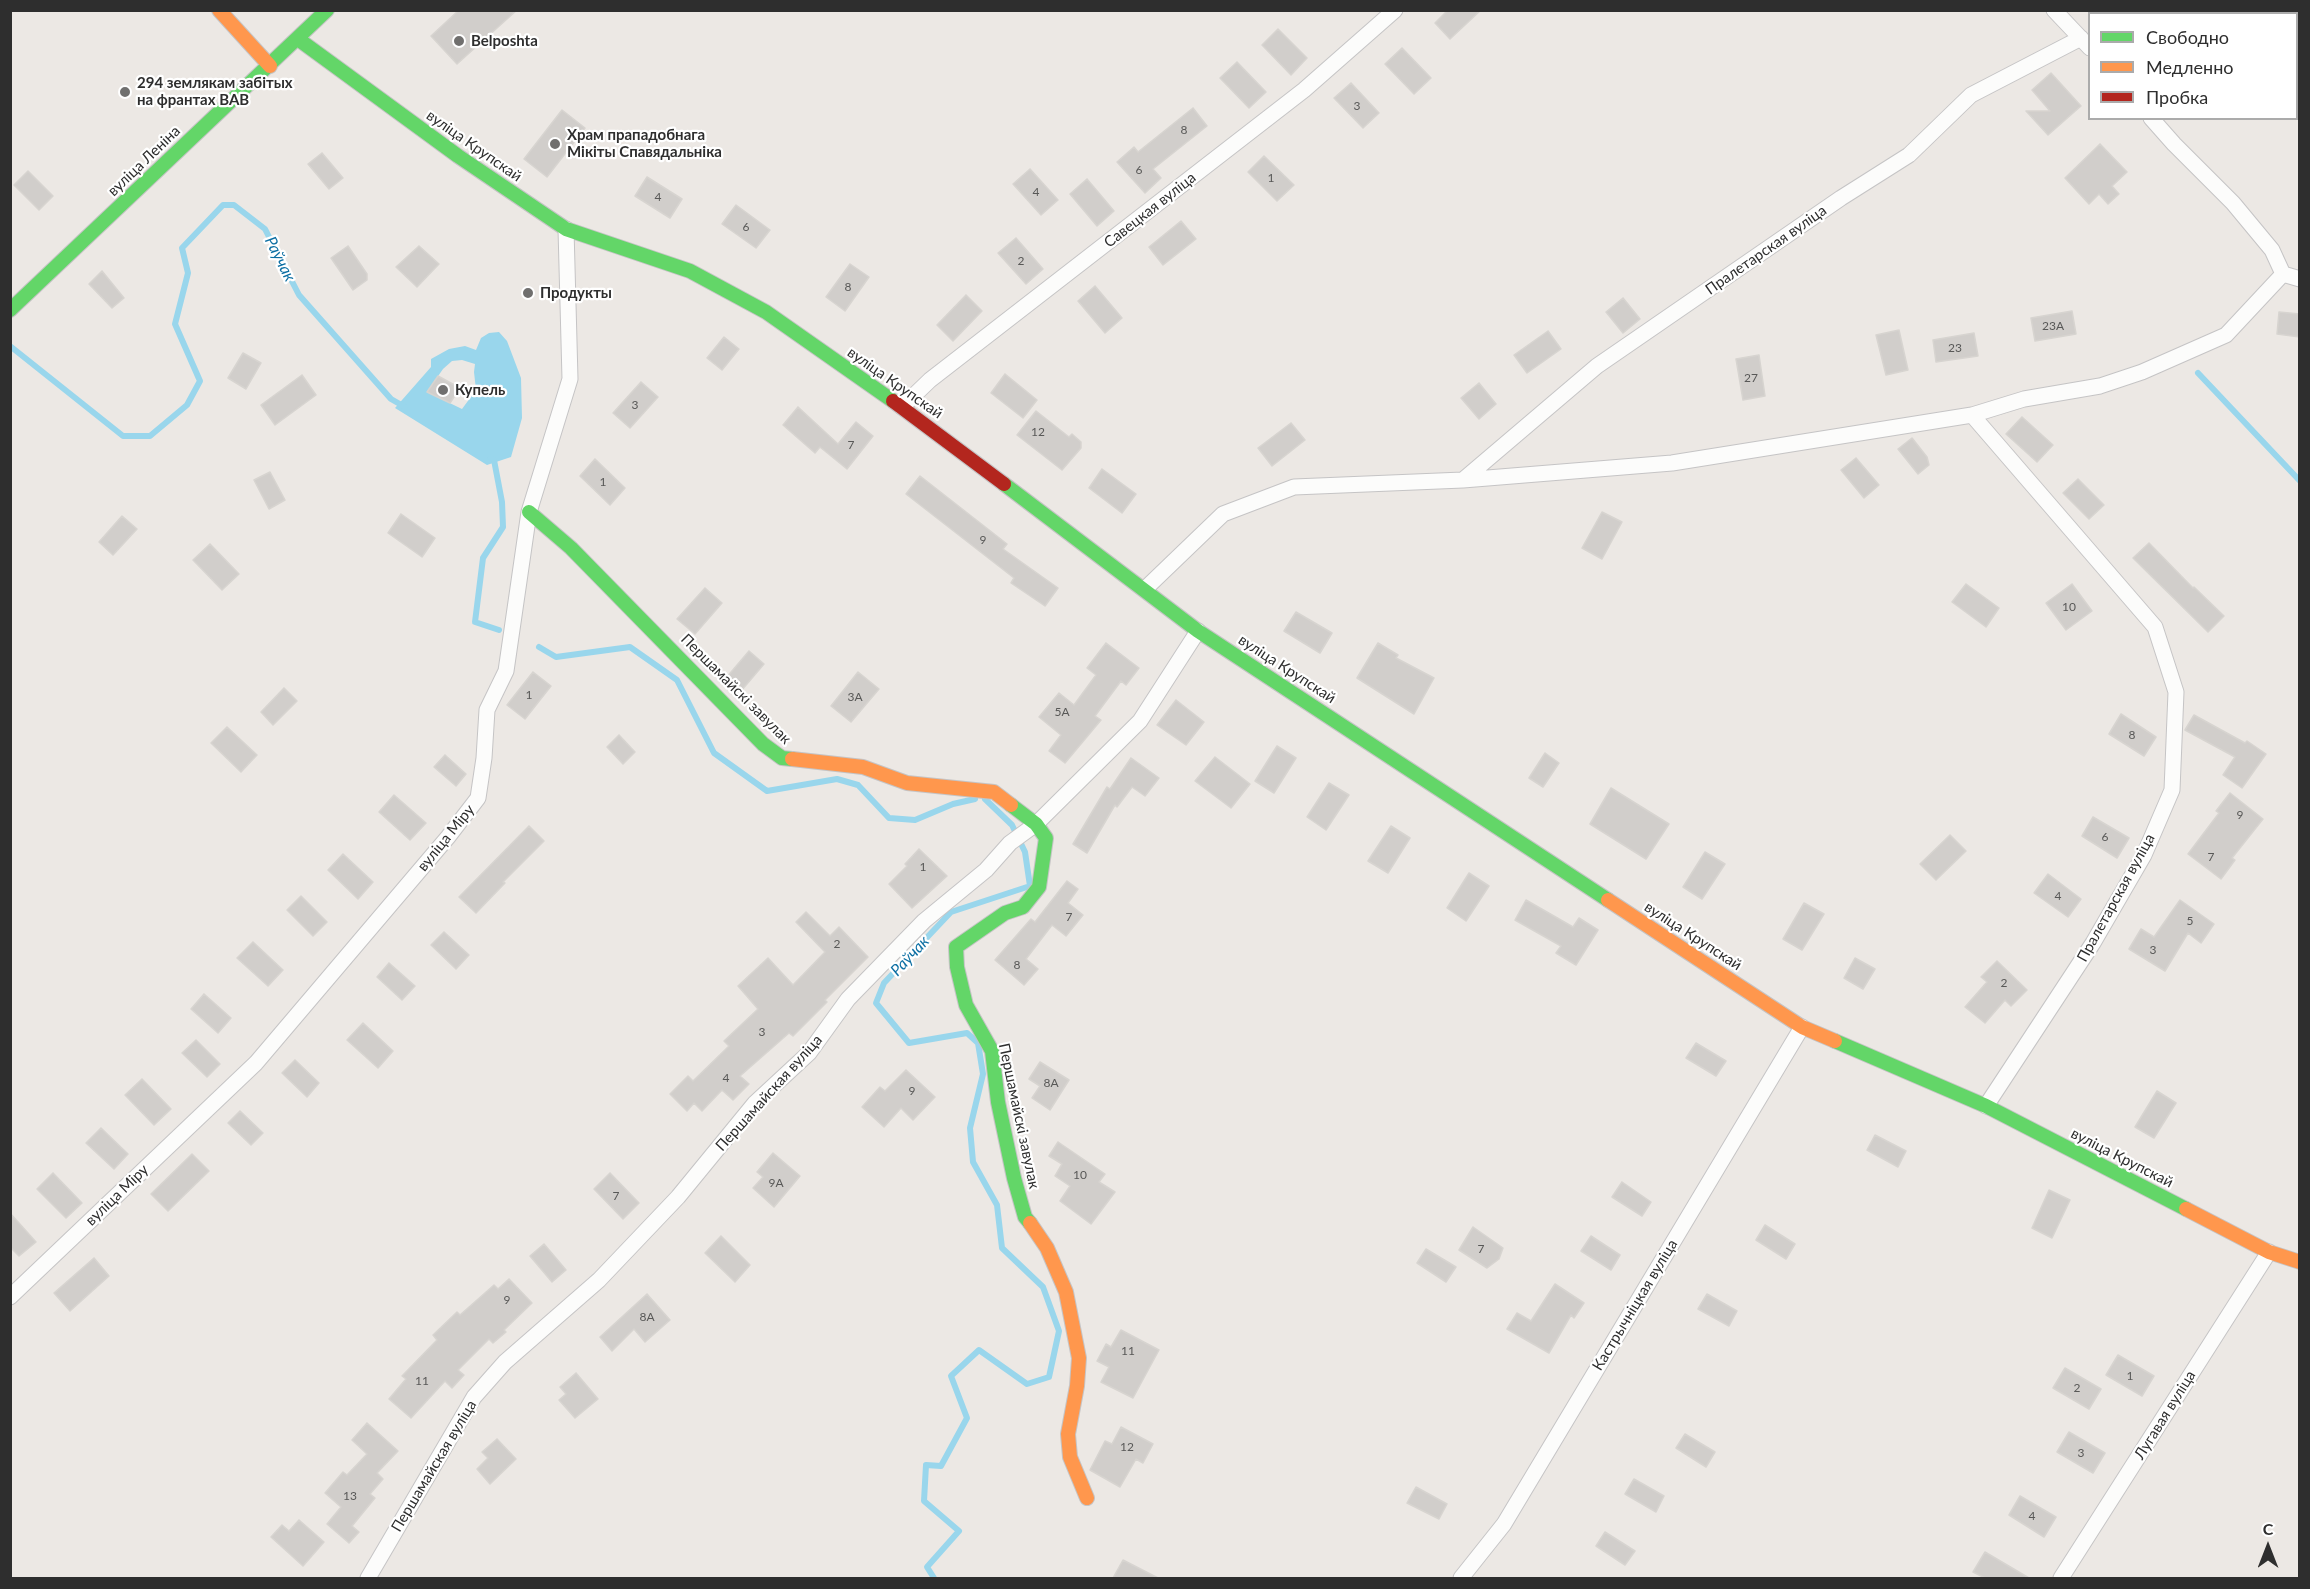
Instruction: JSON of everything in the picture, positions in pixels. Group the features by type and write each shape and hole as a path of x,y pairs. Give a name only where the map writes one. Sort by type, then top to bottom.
{"street":[{"path":"219,10 270,66"},
{"name":"вуліца Леніна","path":"10,310 327,10"},
{"name":"Савецкая вуліца","path":"902,407 930,380 1304,90 1395,10"},
{"path":"2054,10 2085,43"},
{"name":"вуліца Крупскай","path":"298,39 458,156 566,229 690,271 766,312 902,407 1198,631 1802,1027 1986,1106 2269,1252 2300,1262"},
{"name":"Пралетарская вуліца","path":"1463,480 1596,366 1841,198 1909,155 1971,95 2085,43"},
{"path":"2153,120 2233,203 2272,250 2283,274 2300,279"},
{"name":"вуліца Міру","path":"10,1297 255,1064 478,798 484,758 487,711 506,670 516,614 529,512 570,379 566,229"},
{"path":"1145,589 1223,514 1294,487 1463,480 1672,463 1972,415 2024,399 2100,386 2142,372 2226,335 2283,274"},
{"name":"Пралетарская вуліца","path":"1972,415 2155,627 2176,692 2172,790 2144,855 2093,943 1986,1106"},
{"name":"Першамайскі завулак","path":"529,512 571,548 763,744 782,758 863,767 907,783 994,792 1046,838 1039,887 1023,907 1005,913 956,947 957,967 966,1005 992,1051 998,1102 1025,1217 1047,1248 1066,1292 1079,1358 1077,1386 1068,1434 1070,1457 1087,1498"},
{"name":"Першамайская вуліца","path":"368,1578 474,1397 505,1362 599,1280 678,1197 755,1103 809,1053 848,999 924,921 986,870 1010,843 1031,827 1140,721 1198,631"},
{"name":"Кастрычніцкая вуліца","path":"1461,1578 1504,1524 1802,1027"},
{"name":"Лугавая вуліца","path":"2061,1578 2269,1252"}],"water":[{"path":"499,332 507,341 521,378 522,418 511,457 487,465 395,408 431,367 431,359 449,349 465,346 476,350 481,338 489,333","holes":["462,360 475,364 476,390 462,409 427,392 443,369 452,361"]}],"building":[{"name":"Belposhta","path":"459,10 517,10 457,64 431,36"},
{"path":"1448,10 1481,10 1450,39 1435,23"},
{"path":"1278,29 1307,58 1291,75 1262,45"},
{"path":"1402,48 1431,78 1414,94 1385,64"},
{"path":"1237,62 1266,92 1249,108 1220,78"},
{"path":"2051,73 2081,106 2048,135 2026,111 2050,111 2032,90"},
{"path":"1351,83 1379,113 1363,128 1334,98"},
{"path":"1193,108 1207,126 1153,169 1161,178 1145,193 1117,162 1134,147 1138,152"},
{"name":"Храм прападобнага Мікіты Спавядальніка","path":"562,110 585,128 547,177 524,159"},
{"path":"2100,144 2127,172 2112,186 2119,194 2108,204 2099,194 2089,204 2065,178"},
{"path":"322,153 343,178 329,189 308,164"},
{"path":"1264,156 1294,185 1277,201 1248,172"},
{"path":"1030,169 1058,200 1041,215 1013,184"},
{"path":"28,171 53,196 39,210 14,185"},
{"path":"647,177 682,199 670,218 635,196"},
{"path":"1087,179 1114,211 1097,226 1070,194"},
{"path":"736,205 770,230 756,248 722,224"},
{"path":"1181,221 1196,239 1163,265 1149,247"},
{"path":"1016,238 1043,269 1026,284 998,253"},
{"path":"348,246 367,274 367,280 353,290 331,258"},
{"path":"419,246 439,264 417,287 396,267"},
{"path":"850,264 869,277 845,311 826,297"},
{"path":"102,271 124,298 112,308 89,284"},
{"path":"1095,286 1122,318 1105,333 1078,301"},
{"path":"966,295 982,311 953,341 937,325"},
{"path":"1623,298 1640,319 1623,333 1606,312"},
{"path":"2072,311 2076,334 2035,341 2031,318"},
{"path":"2279,312 2300,314 2300,337 2277,334"},
{"path":"1899,330 1908,370 1886,375 1876,335"},
{"path":"1548,331 1561,349 1527,373 1514,355"},
{"path":"1974,333 1978,356 1936,362 1933,340"},
{"path":"724,337 739,349 722,370 707,358"},
{"path":"243,353 261,363 246,389 228,378"},
{"path":"1759,355 1765,396 1743,400 1736,359"},
{"path":"1005,374 1037,400 1023,418 991,393"},
{"path":"302,375 316,395 275,425 261,405"},
{"name":"Купель","path":"438,376 460,388 450,403 427,392"},
{"path":"641,382 658,397 630,428 613,413"},
{"path":"1479,383 1496,404 1479,419 1461,398"},
{"path":"798,407 838,444 856,422 873,436 847,469 820,447 815,453 783,425"},
{"path":"1036,411 1069,437 1072,434 1081,442 1081,448 1062,470 1017,435"},
{"path":"2022,417 2053,445 2037,462 2006,434"},
{"path":"1291,423 1305,440 1272,466 1258,448"},
{"path":"1912,438 1927,457 1929,465 1918,474 1898,449"},
{"path":"1856,458 1879,485 1864,498 1841,470"},
{"path":"595,459 625,488 610,505 580,476"},
{"path":"1102,469 1136,494 1122,513 1089,488"},
{"path":"270,472 285,500 269,509 254,480"},
{"path":"920,476 1007,544 1003,549 1058,588 1045,606 1011,583 1014,578 906,494"},
{"path":"2078,479 2104,505 2089,519 2063,493"},
{"path":"1602,512 1622,522 1602,559 1582,548"},
{"path":"401,514 435,538 422,557 388,533"},
{"path":"122,516 137,529 113,555 99,542"},
{"path":"2149,543 2224,616 2208,632 2133,558"},
{"path":"210,544 239,574 222,590 193,560"},
{"path":"1966,584 1999,608 1986,627 1952,602"},
{"path":"2072,584 2092,611 2066,630 2046,603"},
{"path":"705,588 722,603 695,634 677,619"},
{"path":"1296,612 1332,633 1320,653 1284,631"},
{"path":"1106,643 1139,668 1126,685 1121,681 1095,716 1101,720 1065,763 1049,751 1061,735 1039,717 1059,693 1074,705 1096,675 1087,668"},
{"path":"1378,643 1398,655 1396,658 1434,678 1414,714 1357,678"},
{"path":"749,651 764,664 741,691 726,678"},
{"path":"533,672 551,686 525,719 507,705"},
{"path":"858,672 879,689 851,722 831,706"},
{"path":"284,688 297,701 273,725 261,712"},
{"path":"1176,700 1204,722 1186,745 1157,725"},
{"path":"2121,714 2156,737 2144,756 2109,734"},
{"path":"2194,715 2245,743 2247,741 2266,754 2242,788 2223,775 2235,757 2185,730"},
{"path":"227,727 257,755 241,772 211,743"},
{"path":"619,735 635,752 623,764 607,747"},
{"path":"1277,746 1296,758 1274,793 1255,781"},
{"path":"1545,753 1559,763 1543,787 1529,778"},
{"path":"445,755 466,774 456,786 434,767"},
{"path":"1215,757 1250,784 1231,808 1195,781"},
{"path":"1131,758 1159,778 1145,796 1132,787 1117,807 1115,805 1087,853 1073,844 1107,787 1110,789"},
{"path":"1329,783 1349,795 1326,830 1307,817"},
{"path":"1611,788 1669,824 1646,859 1590,824"},
{"path":"2230,793 2263,819 2232,858 2235,860 2221,879 2188,854 2219,813 2216,811"},
{"path":"394,795 426,823 410,840 379,812"},
{"path":"2093,817 2129,838 2117,858 2082,836"},
{"path":"529,826 544,841 476,913 459,897"},
{"path":"1391,826 1410,838 1388,873 1368,861"},
{"path":"1950,835 1966,851 1936,880 1920,864"},
{"path":"919,849 947,876 912,908 889,884 907,866 905,864"},
{"path":"1705,852 1725,864 1702,899 1683,887"},
{"path":"343,854 373,882 358,899 328,870"},
{"path":"1469,873 1489,886 1466,921 1447,908"},
{"path":"2048,874 2081,899 2068,917 2034,893"},
{"path":"1067,881 1078,889 1068,903 1083,915 1066,936 1052,925 1026,959 1038,969 1024,985 995,960 1031,919 1035,922"},
{"path":"301,896 327,922 313,936 287,910"},
{"path":"1526,900 1573,927 1579,918 1598,930 1576,965 1556,953 1561,946 1515,920"},
{"path":"2180,900 2214,924 2201,943 2188,933 2165,971 2129,949 2141,929 2154,937"},
{"path":"1804,903 1824,914 1802,950 1783,939"},
{"path":"806,912 830,936 839,927 868,957 793,1036 789,1033 740,1076 749,1084 733,1100 722,1090 702,1111 694,1103 687,1111 670,1094 688,1076 693,1081 729,1046 724,1041 758,1009 738,986 768,958 793,985 825,952 796,922"},
{"path":"444,932 469,955 456,969 431,945"},
{"path":"253,942 283,970 268,986 237,958"},
{"path":"1855,958 1875,969 1863,989 1844,978"},
{"path":"1997,961 2027,990 2011,1006 2005,1000 1985,1023 1965,1007 1987,982 1981,977"},
{"path":"389,963 415,986 402,1000 377,977"},
{"path":"204,994 231,1018 218,1033 191,1009"},
{"path":"363,1023 393,1051 378,1068 347,1040"},
{"path":"196,1040 220,1064 207,1077 182,1053"},
{"path":"1696,1043 1726,1061 1716,1076 1686,1058"},
{"path":"295,1060 319,1083 307,1097 282,1073"},
{"path":"1040,1062 1069,1080 1050,1110 1032,1098 1040,1086 1029,1079"},
{"path":"906,1070 935,1097 913,1120 901,1108 884,1127 862,1107 880,1087 885,1091"},
{"path":"142,1079 171,1109 154,1125 125,1095"},
{"path":"2157,1091 2176,1103 2154,1138 2135,1127"},
{"path":"240,1111 263,1133 251,1145 228,1123"},
{"path":"101,1128 128,1154 114,1169 86,1143"},
{"path":"1875,1135 1906,1151 1898,1167 1867,1150"},
{"path":"1058,1142 1105,1174 1099,1182 1115,1192 1091,1224 1060,1201 1070,1186 1055,1176 1062,1164 1049,1156"},
{"path":"773,1153 800,1176 774,1207 753,1188 763,1177 757,1172"},
{"path":"192,1154 209,1171 168,1211 151,1194"},
{"path":"53,1173 82,1203 66,1218 37,1189"},
{"path":"610,1173 639,1203 623,1219 594,1189"},
{"path":"1622,1182 1651,1202 1642,1216 1612,1197"},
{"path":"2049,1190 2070,1200 2052,1238 2032,1228"},
{"path":"10,1213 36,1242 19,1256 10,1247"},
{"path":"1765,1225 1795,1244 1786,1259 1756,1240"},
{"path":"1473,1227 1503,1248 1499,1259 1487,1268 1459,1250"},
{"path":"721,1236 750,1265 735,1282 705,1253"},
{"path":"1591,1236 1620,1255 1611,1270 1581,1251"},
{"path":"544,1244 566,1270 552,1282 530,1256"},
{"path":"1426,1249 1456,1267 1446,1282 1417,1263"},
{"path":"94,1258 109,1276 70,1311 54,1293"},
{"path":"509,1279 532,1303 504,1330 506,1332 493,1343 489,1339 458,1370 464,1375 452,1388 445,1381 411,1418 389,1399 406,1379 402,1376 437,1340 433,1335 457,1312 460,1315 494,1285 498,1289"},
{"path":"1555,1284 1584,1303 1574,1318 1571,1315 1549,1353 1507,1329 1517,1313 1531,1321"},
{"path":"647,1294 670,1320 645,1342 634,1329 612,1351 600,1337"},
{"path":"1707,1294 1737,1311 1729,1326 1698,1309"},
{"path":"1121,1330 1159,1350 1133,1398 1101,1382 1109,1367 1097,1361 1106,1344 1111,1347"},
{"path":"2118,1355 2154,1376 2142,1396 2106,1375"},
{"path":"2065,1368 2101,1389 2089,1409 2053,1388"},
{"path":"576,1373 598,1399 575,1418 559,1400 566,1394 560,1387"},
{"path":"367,1423 398,1451 377,1473 383,1479 370,1494 375,1498 352,1526 359,1532 349,1543 327,1524 341,1507 325,1493 343,1472 347,1475 367,1454 352,1440"},
{"path":"1121,1427 1153,1444 1143,1463 1136,1459 1120,1487 1090,1470 1105,1441 1112,1444"},
{"path":"2069,1432 2105,1453 2093,1473 2057,1452"},
{"path":"1685,1434 1715,1452 1706,1467 1676,1448"},
{"path":"497,1439 516,1459 490,1484 477,1469 488,1458 482,1452"},
{"path":"1634,1479 1664,1496 1656,1512 1625,1494"},
{"path":"1416,1487 1447,1504 1439,1519 1407,1503"},
{"path":"2020,1496 2056,1517 2044,1537 2009,1515"},
{"path":"299,1520 324,1542 303,1566 271,1537 282,1525 289,1531"},
{"path":"1605,1532 1635,1551 1625,1565 1596,1546"},
{"path":"1985,1552 2029,1578 1985,1578 1973,1572"},
{"path":"1123,1560 1158,1578 1113,1578"}],"waterway":[{"name":"Раўчак","path":"10,346 123,436 150,436 187,405 200,381 175,324 188,273 182,248 223,205 234,205 265,229 299,295 391,399 405,407"},
{"path":"2198,373 2300,481"},
{"name":"Раўчак","path":"491,458 494,460 502,502 503,527 483,558 475,622 499,630"},
{"name":"Раўчак","path":"539,647 556,657 630,647 677,680 714,753 767,791 837,779 858,785 889,818 915,820 953,804 975,799"},
{"name":"Раўчак","path":"934,1578 927,1567 959,1531 924,1501 926,1465 941,1466 967,1418 951,1376 979,1350 1027,1384 1049,1377 1059,1331 1043,1287 1002,1248 997,1205 973,1162 970,1128 983,1074 978,1043 967,1033 909,1043 876,1003 884,983 951,912 1030,886 1025,852 1012,825 985,799"}],"traffic: fast":[{"path":"10,310 327,10"},
{"path":"298,39 458,156 566,229 690,271 766,312 893,401"},
{"path":"1004,484 1198,631 1608,900"},
{"path":"529,512 571,548 763,744 782,758 792,759"},
{"path":"1011,805 1036,824 1046,838 1039,887 1023,907 1005,913 956,947 957,967 966,1005 992,1051 998,1102 1014,1178 1025,1217 1030,1223"},
{"path":"1835,1041 1986,1106 2186,1209"}],"traffic: slow":[{"path":"219,10 270,66"},
{"path":"792,759 863,767 907,783 994,792 1011,805"},
{"path":"1608,900 1802,1027 1835,1041"},
{"path":"2186,1209 2269,1252 2300,1262"},
{"path":"1030,1223 1047,1248 1066,1292 1079,1358 1077,1386 1068,1434 1070,1457 1087,1498"}],"traffic: jam":[{"path":"893,401 1004,484"}],"place":[{"name":"Belposhta","path":"459,41"},
{"name":"294 землякам забітых на франтах ВАВ","path":"125,92"},
{"name":"Храм прападобнага Мікіты Спавядальніка","path":"555,144"},
{"name":"Продукты","path":"528,293"},
{"name":"Купель","path":"443,390"}]}
